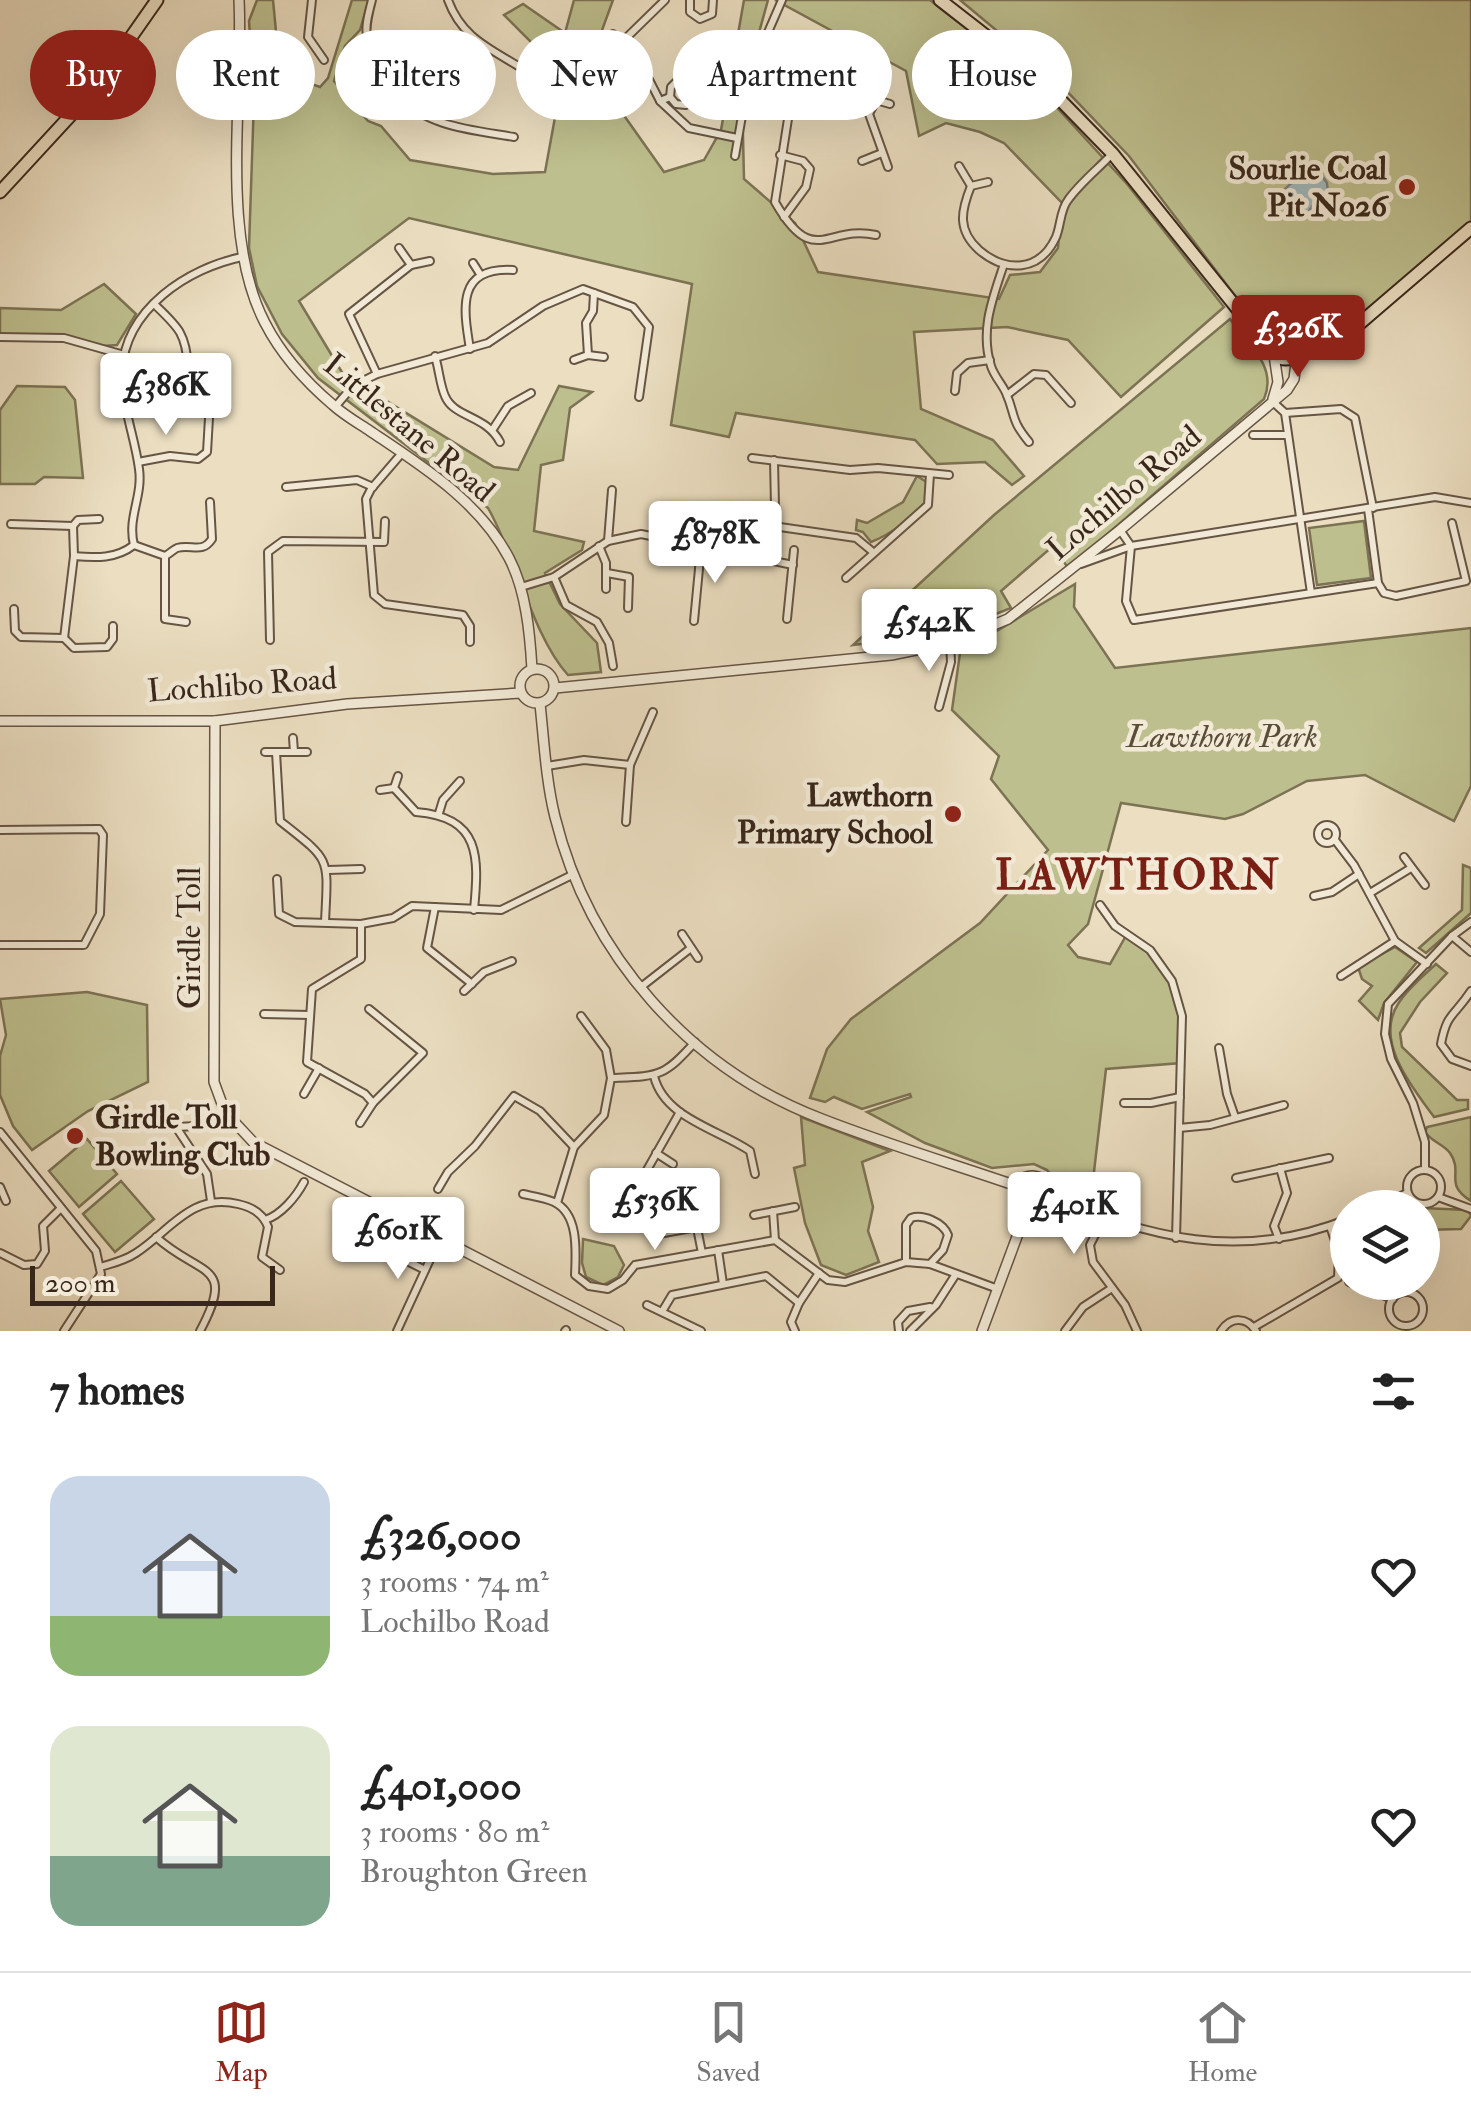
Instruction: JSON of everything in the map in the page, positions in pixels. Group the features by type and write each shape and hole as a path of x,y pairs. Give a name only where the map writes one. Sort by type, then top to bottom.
{"main road":[{"path":"0,192 94,90 156,0"},
{"path":"940,0 1035,74 1112,153 1274,354 1287,360 1327,332"},
{"path":"1238,310 1258,322 1287,328 1327,332 1359,324 1471,228"},
{"path":"1287,328 1302,340 1299,353"},
{"path":"1274,354 1270,338 1287,328"}],"street":[{"name":"Littlestane Road","path":"239,0 242,257 264,321 281,350 334,408 456,492 489,528 510,559 520,588 537,669"},
{"name":"Littlestane Road","path":"240,18 250,0"},
{"path":"312,0 308,37 324,60"},
{"path":"363,0 372,1 365,26 366,42 396,94 421,114 454,126 514,137"},
{"path":"448,0 456,21 476,40 516,65"},
{"path":"635,30 666,0"},
{"path":"690,0 690,12 700,19 712,14 712,0"},
{"path":"769,30 782,0"},
{"path":"660,101 670,96 673,84 682,79 691,82 696,90 693,101 686,106 676,104 670,96"},
{"path":"653,87 660,101 689,128 737,138"},
{"path":"735,156 740,120"},
{"path":"786,120 774,202 784,218 810,240 819,242 858,231 876,235"},
{"path":"871,120 888,168"},
{"path":"959,166 970,186 960,214 965,232 980,250 1003,266 1022,267 1043,256 1055,238 1066,202 1112,153"},
{"path":"780,154 803,161 810,169 806,187 784,218"},
{"path":"862,161 882,154"},
{"path":"970,186 988,182"},
{"path":"399,248 411,265"},
{"path":"134,545 130,531 140,486 122,375 124,355 134,330 154,304 192,274 220,261 242,257"},
{"path":"377,374 349,314 411,265 430,261"},
{"path":"474,263 480,274"},
{"path":"1003,266 989,310 985,342 1007,395 1014,424 1029,442"},
{"path":"470,349 465,300 468,287 480,274 513,270"},
{"path":"334,408 353,386 377,374 488,343 543,306 583,289 633,307 649,327 640,397"},
{"path":"588,354 586,323 593,311 594,292"},
{"path":"154,304 182,332 188,366"},
{"path":"0,337 64,338 124,355"},
{"name":"Lochilbo Road","path":"555,688 891,655 950,643 1008,619 1288,390 1299,353"},
{"path":"574,360 588,354 604,358"},
{"path":"1274,354 1278,382 1272,402 1285,413 1311,593"},
{"path":"435,356 444,396 452,407 493,428 500,442"},
{"path":"955,391 956,373 968,363 990,360"},
{"path":"1007,395 1034,374 1046,376 1071,403"},
{"path":"493,428 508,406 532,394"},
{"path":"138,462 170,456 198,459 207,452 210,400"},
{"path":"1285,413 1341,408 1355,418 1378,583 1384,593 1396,596 1466,581 1452,523"},
{"path":"1253,436 1288,435"},
{"path":"402,453 372,487 365,509 377,600 464,615 470,626 470,642"},
{"path":"752,458 948,474"},
{"path":"770,560 774,460"},
{"path":"846,578 928,505 930,474"},
{"path":"286,487 358,480 372,487"},
{"path":"608,541 612,490"},
{"path":"1075,566 1131,546 1253,528 1300,516 1436,497 1471,503"},
{"path":"164,556 177,548 204,548 209,544 210,502"},
{"path":"64,638 74,556 73,526 78,520 99,519"},
{"path":"270,640 268,552 273,546 282,541 386,539 385,521"},
{"path":"12,524 73,526"},
{"path":"773,526 856,538 873,552"},
{"path":"1120,530 1131,546 1126,601 1134,620 1378,583"},
{"path":"520,588 554,576 608,541 641,534 793,565"},
{"path":"74,556 122,555 134,545"},
{"path":"134,545 164,556"},
{"path":"600,546 607,573 606,590"},
{"path":"694,621 700,548"},
{"path":"786,619 794,550"},
{"path":"164,556 165,619 186,622"},
{"path":"607,573 629,576 628,608"},
{"path":"554,576 566,604 597,622 608,643 613,666"},
{"path":"14,609 15,631 20,637 64,638 74,648 107,646 113,639 113,626"},
{"path":"939,707 951,662 950,643"},
{"path":"537,669 553,678 555,688 550,699 540,704 531,703 520,688 537,669"},
{"name":"Lochlibo Road","path":"0,721 214,722 348,704 520,688"},
{"path":"540,704 555,816 574,874 615,957 666,1018 744,1080 820,1119 1018,1186"},
{"path":"626,822 630,765 653,712"},
{"name":"Girdle Toll","path":"214,722 214,1082 225,1112 253,1142 619,1331"},
{"path":"294,738 294,752"},
{"path":"265,752 307,752"},
{"path":"276,752 280,820 317,850 328,870 325,922"},
{"path":"547,766 584,760 630,765"},
{"path":"394,788 398,776"},
{"path":"440,814 443,800 460,781"},
{"path":"394,788 416,812 440,814 460,825 475,851 478,869 474,910"},
{"path":"380,790 394,788"},
{"path":"0,830 99,829 103,835 100,914 84,945 0,945"},
{"path":"1335,840 1359,874 1395,941 1427,964"},
{"path":"1404,857 1425,885"},
{"path":"1370,893 1410,868"},
{"path":"328,870 361,869"},
{"path":"277,879 279,914 283,918 295,922 362,924 392,918 412,906 502,910 574,874"},
{"path":"1314,896 1332,892 1359,874"},
{"path":"1100,905 1115,926 1150,950 1172,981 1182,1016 1176,1238"},
{"path":"434,906 428,948 472,984"},
{"path":"1425,1170 1426,1142 1392,1059 1386,1034 1388,1004 1452,936 1471,922"},
{"path":"362,924 361,959 312,989 308,1062 373,1102"},
{"path":"682,934 698,958"},
{"path":"1452,936 1471,952"},
{"path":"1341,976 1395,941"},
{"path":"640,988 691,948"},
{"path":"464,991 484,972 512,961"},
{"path":"1471,992 1446,1019 1441,1044 1452,1059 1471,1066"},
{"path":"360,1123 373,1102 423,1053 370,1009"},
{"path":"264,1014 310,1015"},
{"path":"556,1203 574,1147 604,1115 611,1078 606,1050 581,1016"},
{"path":"611,1078 654,1076 672,1068 695,1042"},
{"path":"1219,1048 1235,1116"},
{"path":"304,1094 319,1068"},
{"path":"654,1076 658,1096 750,1151 755,1174"},
{"path":"438,1189 448,1172 475,1146 514,1096 540,1111 574,1147"},
{"path":"1124,1102 1150,1103 1180,1097"},
{"path":"1179,1128 1210,1125 1284,1105"},
{"path":"635,1191 680,1112"},
{"path":"197,1126 176,1127 207,1174 212,1201"},
{"path":"0,1132 96,1251 101,1274 64,1331"},
{"path":"656,1153 674,1164"},
{"path":"1236,1178 1329,1158"},
{"path":"1279,1238 1274,1226 1287,1193 1280,1168"},
{"path":"1408,1190 1410,1176 1425,1170 1433,1172 1440,1182 1439,1190"},
{"path":"1038,1177 1046,1184 1048,1195 1042,1204 1028,1207 1018,1198 1018,1186 1025,1178 1038,1177"},
{"path":"265,1220 296,1196 304,1182"},
{"path":"0,1187 6,1201"},
{"path":"523,1194 556,1203 569,1218 576,1240 575,1275 589,1286 608,1289 636,1265 775,1240 828,1280 845,1282 906,1262 930,1264 998,1289"},
{"path":"1048,1195 1103,1218 1206,1243 1279,1238 1330,1226"},
{"path":"1440,1198 1471,1209"},
{"path":"100,1267 121,1262 186,1211 212,1201 250,1207 265,1220 268,1235 262,1257 280,1270"},
{"path":"754,1216 795,1207"},
{"path":"982,1331 1028,1207"},
{"path":"0,1252 24,1265 37,1264 45,1251 43,1226 62,1208"},
{"path":"644,1208 648,1230 653,1235 708,1225"},
{"path":"774,1212 775,1240"},
{"path":"906,1262 906,1225 919,1216 942,1224 948,1234 943,1250 930,1264"},
{"path":"1103,1218 1090,1245 1093,1262 1124,1305 1136,1331"},
{"path":"697,1228 702,1253"},
{"path":"156,1236 215,1280 216,1301 200,1331"},
{"path":"718,1250 723,1284"},
{"path":"397,1331 434,1251"},
{"path":"395,1255 424,1270"},
{"path":"796,1331 792,1322 798,1304 819,1273"},
{"path":"910,1331 936,1305 956,1274"},
{"path":"662,1310 672,1295 766,1276 798,1304"},
{"path":"1221,1331 1238,1320 1255,1329 1330,1283"},
{"path":"1066,1331 1083,1307 1112,1288"},
{"path":"1405,1292 1418,1298 1423,1307 1419,1320 1411,1326 1397,1324 1389,1312 1392,1299 1405,1292"},
{"path":"647,1305 701,1331"},
{"path":"899,1331 898,1322 908,1311 936,1305"}],"green space":[{"path":"257,0 273,0 276,30 250,30"},
{"path":"352,0 369,0 360,30 343,30"},
{"path":"574,0 613,0 602,30 566,30"},
{"path":"744,0 768,0 760,30 739,30"},
{"path":"775,0 930,0 969,30 912,30 912,101 906,71 892,63 892,30 830,30"},
{"path":"960,0 1471,0 1471,223 1368,311 1331,323 1262,316 1236,297 1129,156 1072,97 1072,30 996,30"},
{"path":"523,4 561,30 519,30 504,15"},
{"path":"335,55 335,120 367,120 381,126 410,160 493,174 545,172 555,120 627,120 664,172 704,160 723,120 743,120 744,179 795,223 818,272 999,299 1010,275 1040,272 1058,248 1062,203 1004,143 946,123 919,136 916,120 1068,120 1127,184 1224,307 1121,397 1068,340 1007,327 914,332 921,409 993,440 1024,476 1012,485 985,462 937,464 915,440 736,413 729,437 671,425 692,284 409,218 299,301 343,374 494,467 518,470 559,386 592,392 570,408 563,460 541,465 534,531 584,542 582,550 545,573 560,604 597,643 601,672 568,675 545,640 488,508 318,378 282,334 257,286 249,248 253,120 315,120 315,85 320,87 328,78"},
{"path":"104,284 136,314 117,345 103,346 60,335 0,334 0,308 61,310"},
{"path":"1230,319 1264,366 1264,399 1068,568 1053,546 1001,591 1011,608 948,633 853,645 994,515"},
{"path":"17,386 65,387 75,400 83,478 44,477 35,484 0,484 0,410"},
{"path":"917,476 928,483 927,501 907,520 871,542 856,530 857,520 867,523 903,502"},
{"path":"1364,521 1371,578 1317,585 1309,528"},
{"name":"Lawthorn Park","path":"1075,584 1074,607 1115,668 1471,628 1471,786 1454,821 1365,775 1307,781 1243,814 1225,819 1121,803 1088,924 1068,945 1078,957 1110,964 1127,934 1145,947 1175,989 1181,1023 1181,1063 1106,1069 1090,1206 1070,1196 1047,1170 1034,1164 992,1168 925,1143 867,1112 911,1097 910,1094 862,1109 834,1097 825,1102 810,1098 827,1049 851,1019 980,923 1048,850 991,779 999,756 952,710 960,653"},
{"path":"1463,865 1471,868 1471,913 1426,953 1419,948 1462,910"},
{"path":"1395,947 1417,962 1384,1003 1378,1020 1359,1001 1372,986 1362,979 1358,967"},
{"path":"1436,964 1447,973 1420,1002 1400,1033 1402,1047 1457,1100 1468,1100 1468,1109 1434,1117 1399,1063 1390,1033 1398,1004"},
{"path":"87,992 147,1005 148,1082 88,1111 32,1150 13,1126 0,1095 0,1056 6,1035 0,999"},
{"path":"801,1117 890,1151 862,1162 873,1207 868,1231 879,1262 846,1275 821,1265 805,1223 794,1168 805,1165"},
{"path":"1471,1117 1471,1201 1458,1189 1450,1153 1425,1132 1427,1127"},
{"path":"87,1139 117,1174 79,1207 49,1171"},
{"path":"121,1181 154,1219 115,1252 83,1214"},
{"path":"1440,1209 1468,1210 1471,1216 1461,1229 1440,1230"},
{"path":"583,1239 614,1246 624,1265 618,1277 603,1285 586,1277"}],"water":[{"path":"1321,174 1328,195 1316,201 1305,217 1287,215 1283,192 1286,188 1300,179"}],"place":[{"name":"Sourlie Coal Pit No26","path":"1407,187"},
{"name":"Lawthorn Primary School","path":"953,814"},
{"name":"Girdle Toll Bowling Club","path":"75,1136"}],"district":[{"name":"LAWTHORN","path":"1138,876"}]}
